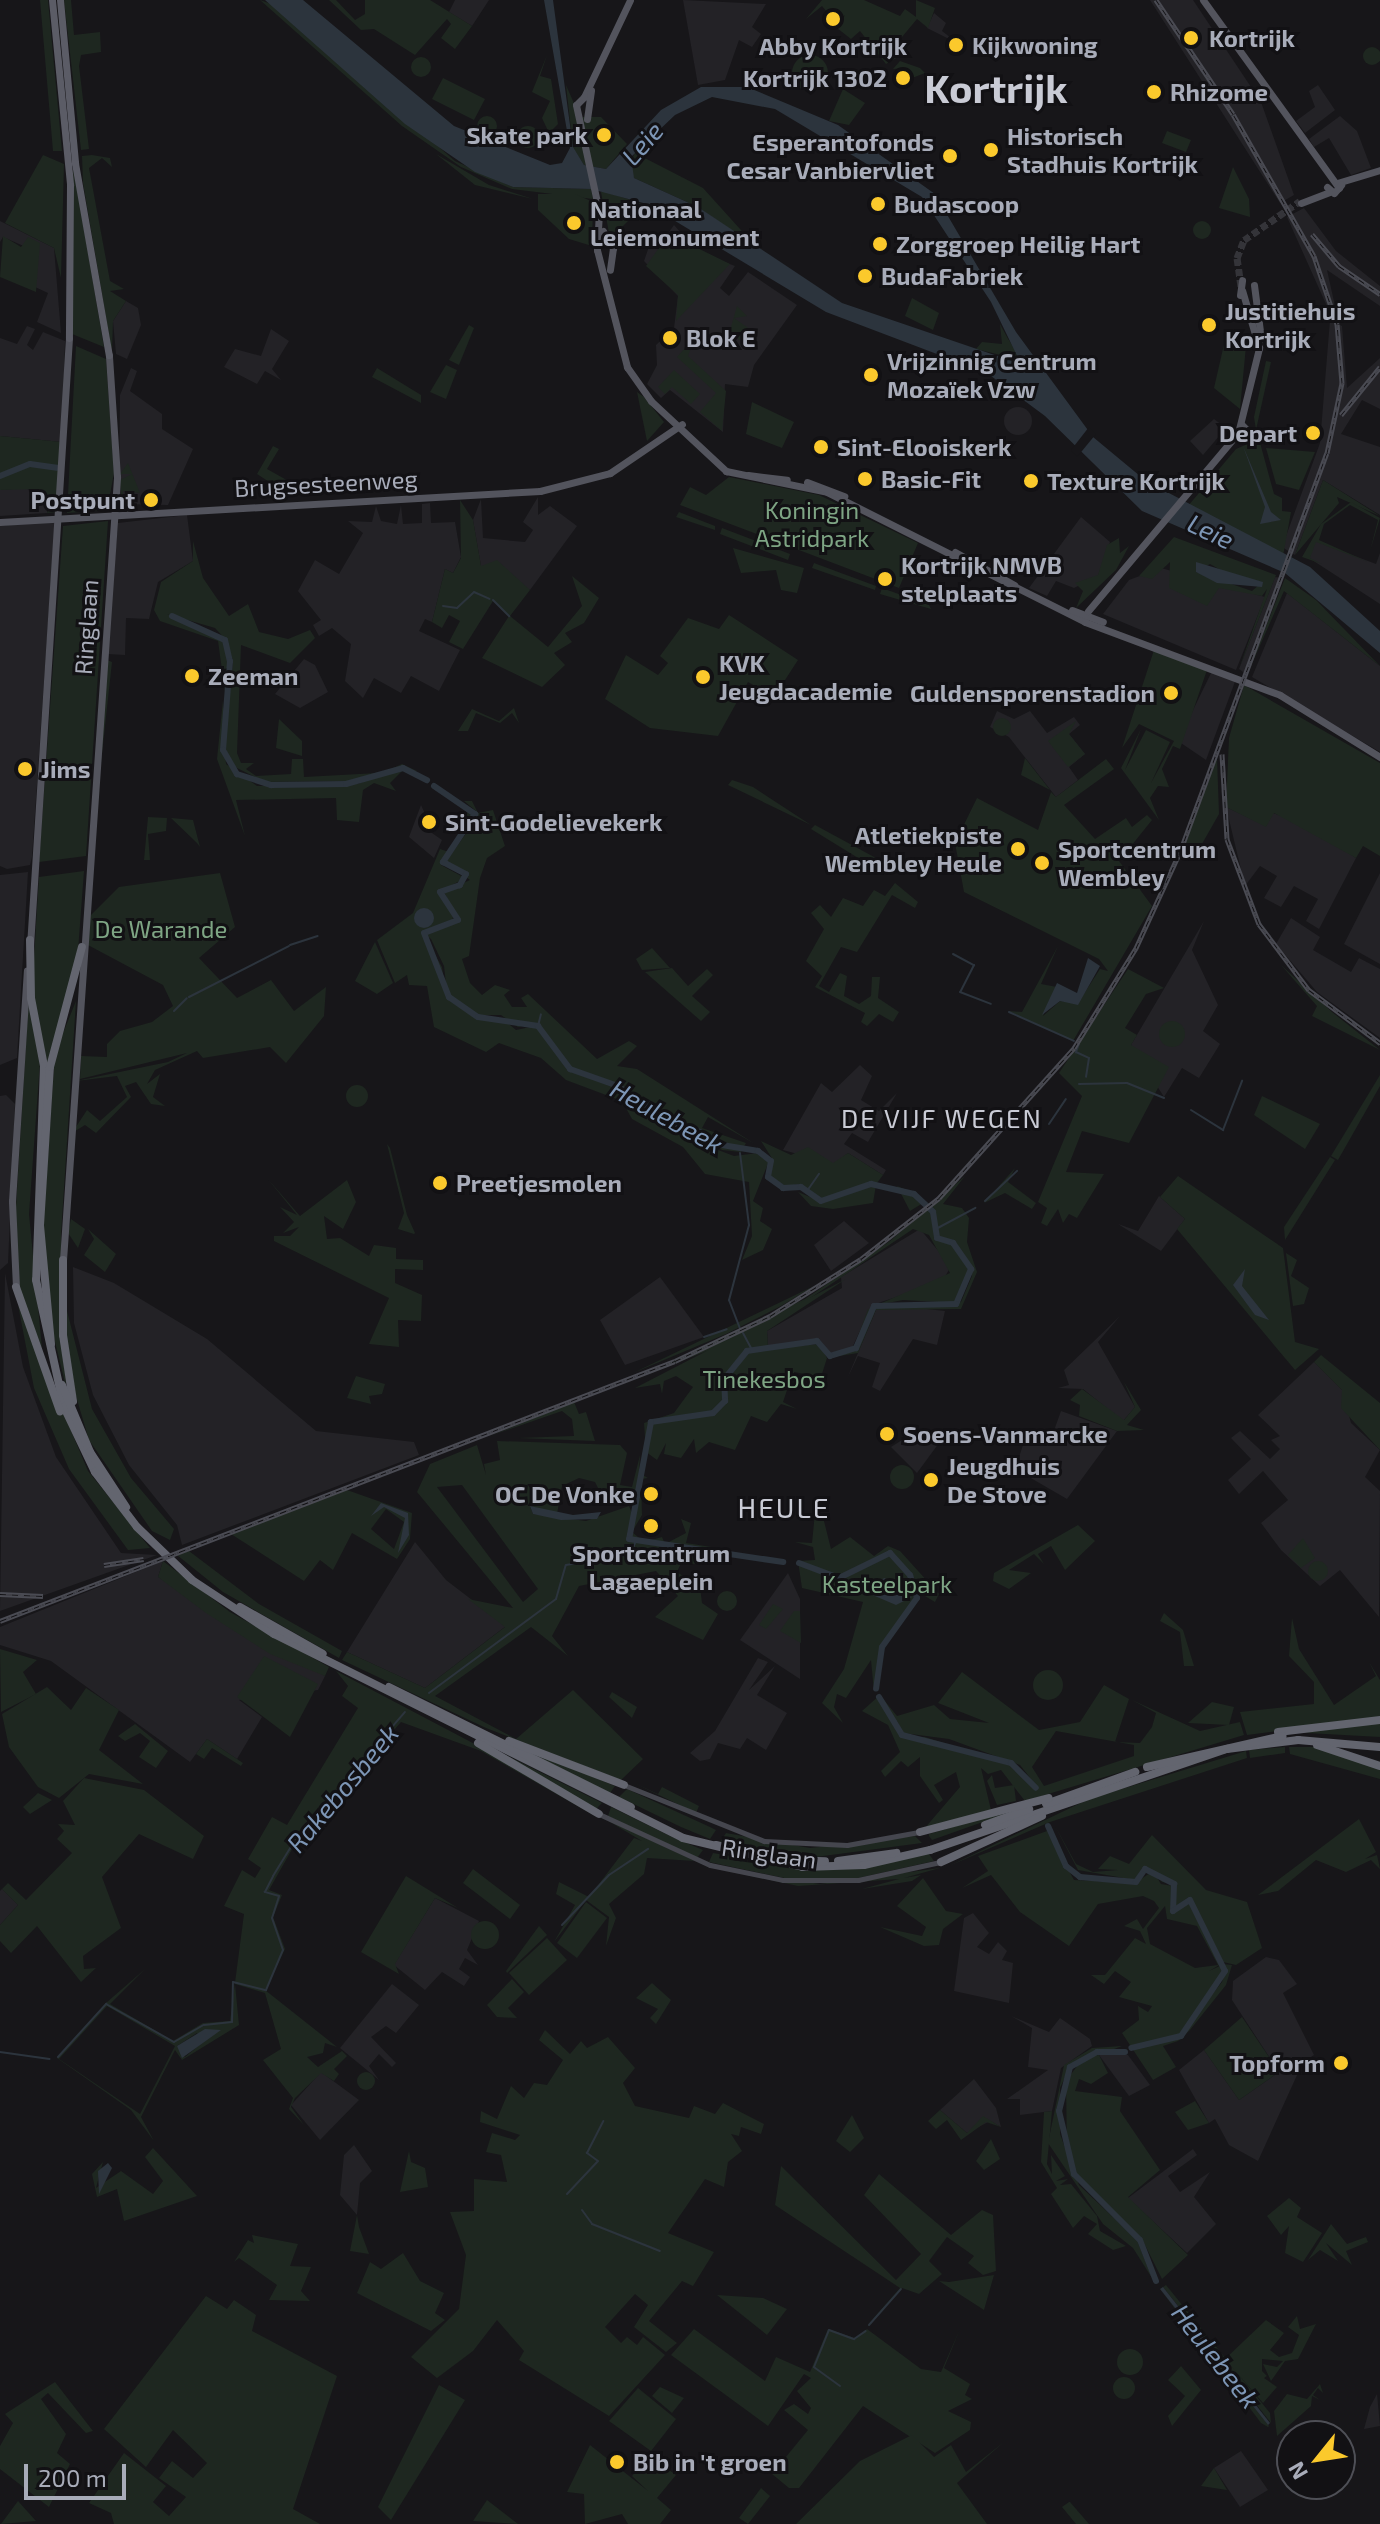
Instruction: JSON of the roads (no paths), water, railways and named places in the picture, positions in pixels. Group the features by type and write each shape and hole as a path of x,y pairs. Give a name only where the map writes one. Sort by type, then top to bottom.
{"highway":[{"name":"Ringlaan","path":"52,0 70,142"},
{"name":"Ringlaan","path":"60,0 72,164 109,355"},
{"name":"Ringlaan","path":"69,338 72,164"},
{"path":"30,940 46,1080 36,1280 45,1346 72,1428"},
{"path":"46,1080 82,947"},
{"path":"45,1100 42,1279 56,1365 83,1437 116,1494 153,1541"},
{"path":"63,1260 64,1354 83,1437"},
{"path":"16,1287 54,1398 95,1472 153,1541 176,1562 236,1611 683,1838 790,1865 898,1858 1078,1794 1201,1755 1280,1741 1380,1744"},
{"path":"920,1832 1078,1794 1256,1738 1380,1720"},
{"path":"457,1723 624,1785"},
{"path":"457,1723 599,1814"},
{"path":"1256,1738 1380,1744"},
{"path":"1280,1741 1327,1747 1380,1766"},
{"path":"941,1862 1078,1794"}],"main road":[{"path":"630,0 586,99 584,111 627,367 678,423 738,477 824,489 1036,598 1087,614 1280,695 1380,757"},
{"path":"1203,0 1320,164 1332,186"},
{"path":"584,111 576,102 586,99"},
{"path":"1301,202 1332,186 1380,170"},
{"path":"604,241 606,255"},
{"path":"1242,280 1239,292 1260,343"},
{"path":"1087,614 1240,435 1260,343 1254,285"},
{"path":"1243,289 1260,343"},
{"name":"Ringlaan","path":"16,1287 12,1201 61,517 69,338"},
{"name":"Ringlaan","path":"63,1260 82,947 114,515 117,444 109,355"},
{"name":"Brugsesteenweg","path":"0,522 540,491 603,477 678,423"},
{"path":"1087,614 1143,550"},
{"name":"Ringlaan","path":"624,1785 764,1841 847,1845 920,1832"},
{"name":"Ringlaan","path":"599,1814 710,1865 783,1880 858,1880 941,1862"}],"water":[{"name":"Leie","path":"265,0 303,0 454,126 550,165 562,163 570,148 544,0 553,0 573,147 584,165 606,169 661,110 701,87 747,87 838,125 935,194 1016,332 1093,437 1146,481 1310,567 1380,631 1380,653 1285,573 1142,511 1045,416 987,373 826,312 647,204 591,189 513,187 475,172 405,124","holes":["712,97 775,109 922,197 991,302 1021,364 842,303 698,207 634,178 631,157 675,115"]},
{"path":"1243,446 1271,512 1281,520 1260,524 1265,507"},
{"path":"1196,562 1263,582 1262,587 1217,583 1196,572"},
{"path":"424,908 431,911 434,918 431,925 424,928 417,925 414,918 417,911"},
{"path":"1088,958 1100,966 1078,1005 1060,1001 1042,1015 1057,983 1077,993"},
{"path":"1245,1269 1242,1286 1269,1320 1255,1315 1233,1285"},
{"path":"381,1503 408,1513 409,1535 398,1553 405,1518 384,1507 371,1516"},
{"path":"530,1506 573,1515 601,1512 597,1519 561,1520 533,1514"},
{"path":"885,1578 896,1592 912,1597 896,1605 856,1588"},
{"path":"205,2029 221,2030 182,2058 177,2046"},
{"path":"108,2163 112,2168 99,2194 98,2171"},
{"path":"1163,2287 1270,2423 1268,2425 1160,2289"}],"waterway":[{"name":"Heulebeek","path":"0,476 30,464 57,468"},
{"path":"443,606 457,608 474,592 490,599"},
{"path":"493,600 509,616"},
{"name":"Heulebeek","path":"172,616 225,640 230,661 223,750 237,774 271,785 346,784 403,768 427,780"},
{"name":"Heulebeek","path":"434,786 475,814 443,862 466,874 460,885 440,892 458,920 424,933 449,997 478,1017 538,1026 570,1069 618,1086 674,1125 700,1132 704,1142 758,1151 771,1161 768,1177 783,1188 801,1187 821,1201 871,1184 914,1194 933,1212 937,1238 953,1243 971,1269 956,1304 874,1306 856,1348 830,1356 817,1341 747,1351 724,1379 725,1401 713,1413 651,1422 629,1539 783,1562"},
{"path":"290,945 318,936"},
{"path":"189,997 289,946"},
{"path":"953,954 974,965 960,992 991,1004"},
{"path":"174,1011 187,998"},
{"path":"1009,1012 1074,1041"},
{"path":"538,1026 541,1014"},
{"path":"1079,1044 1076,1052 1089,1058 1086,1077"},
{"path":"1191,1110 1223,1130 1242,1081"},
{"path":"1079,1084 1127,1083 1164,1098"},
{"path":"1049,1124 1066,1099"},
{"path":"740,1153 749,1225 729,1300 740,1329"},
{"path":"985,1201 1017,1171"},
{"path":"807,1191 819,1174"},
{"path":"934,1230 975,1208"},
{"path":"704,1337 727,1329"},
{"path":"743,1333 752,1350"},
{"name":"Rakebosbeek","path":"429,1693 556,1599 566,1565 631,1554 635,1543"},
{"name":"Heulebeek","path":"799,1563 839,1578 890,1553 910,1575 917,1598 882,1647 876,1689"},
{"name":"Heulebeek","path":"879,1697 902,1735 1011,1763 1036,1788"},
{"name":"Rakebosbeek","path":"58,2057 106,2004 174,2042 204,2025 232,2022 233,1982 266,1990 283,1950 272,1918 279,1896 265,1892 297,1837 405,1712"},
{"name":"Heulebeek","path":"1048,1826 1066,1866 1080,1877 1136,1882 1145,1869 1174,1884 1173,1911 1190,1900 1225,1971 1181,2036 1131,2048"},
{"path":"562,1925 609,1875 648,1849"},
{"name":"Rakebosbeek","path":"0,2052 50,2059"},
{"name":"Heulebeek","path":"1125,2052 1097,2052 1070,2067 1059,2111 1074,2174 1140,2240 1156,2281"},
{"path":"567,2194 598,2161 587,2153 603,2121"},
{"path":"582,2210 592,2224 660,2251"},
{"path":"869,2325 901,2289"},
{"path":"840,2386 814,2367 829,2330 854,2339 866,2331"}],"tunnel":[{"path":"1241,286 1237,258 1244,240 1300,201"}],"railway":[{"path":"0,1621 675,1361 770,1316 861,1259 939,1198 1074,1048 1136,948 1180,852 1327,453 1342,383 1337,324 1314,256 1233,114 1156,0"},
{"path":"1312,234 1339,266 1380,294"},
{"path":"1341,415 1380,367"},
{"path":"1222,754 1227,839 1259,924 1309,990 1380,1043"},
{"path":"104,1565 144,1559"},
{"path":"0,1594 43,1596"}],"place":[{"name":"Abby Kortrijk","path":"833,19"},
{"name":"Kortrijk","path":"1191,38"},
{"name":"Kijkwoning","path":"956,45"},
{"name":"Kortrijk 1302","path":"903,78"},
{"name":"Rhizome","path":"1154,92"},
{"name":"Skate park","path":"604,135"},
{"name":"Historisch Stadhuis Kortrijk","path":"991,150"},
{"name":"Esperantofonds Cesar Vanbiervliet","path":"950,156"},
{"name":"Budascoop","path":"878,204"},
{"name":"Nationaal Leiemonument","path":"574,223"},
{"name":"Zorggroep Heilig Hart","path":"880,244"},
{"name":"BudaFabriek","path":"865,276"},
{"name":"Justitiehuis Kortrijk","path":"1209,325"},
{"name":"Blok E","path":"670,338"},
{"name":"Vrijzinnig Centrum Mozaïek Vzw","path":"871,375"},
{"name":"Depart","path":"1313,433"},
{"name":"Sint-Elooiskerk","path":"821,447"},
{"name":"Basic-Fit","path":"865,479"},
{"name":"Texture Kortrijk","path":"1031,481"},
{"name":"Postpunt","path":"151,500"},
{"name":"Kortrijk NMVB stelplaats","path":"885,579"},
{"name":"Zeeman","path":"192,676"},
{"name":"KVK Jeugdacademie","path":"703,677"},
{"name":"Guldensporenstadion","path":"1171,693"},
{"name":"Jims","path":"25,769"},
{"name":"Sint-Godelievekerk","path":"429,822"},
{"name":"Atletiekpiste Wembley Heule","path":"1018,849"},
{"name":"Sportcentrum Wembley","path":"1042,863"},
{"name":"Preetjesmolen","path":"440,1183"},
{"name":"Soens-Vanmarcke","path":"887,1434"},
{"name":"Jeugdhuis De Stove","path":"931,1480"},
{"name":"OC De Vonke","path":"651,1494"},
{"name":"Sportcentrum Lagaeplein","path":"651,1526"},
{"name":"Topform","path":"1341,2063"},
{"name":"Bib in 't groen","path":"617,2462"}],"district":[{"name":"Kortrijk","path":"996,87"},
{"name":"DE VIJF WEGEN","path":"942,1118"},
{"name":"HEULE","path":"784,1507"}],"park label":[{"name":"Koningin Astridpark","path":"812,524"},
{"name":"De Warande","path":"161,929"},
{"name":"Tinekesbos","path":"764,1379"},
{"name":"Kasteelpark","path":"887,1584"}]}
